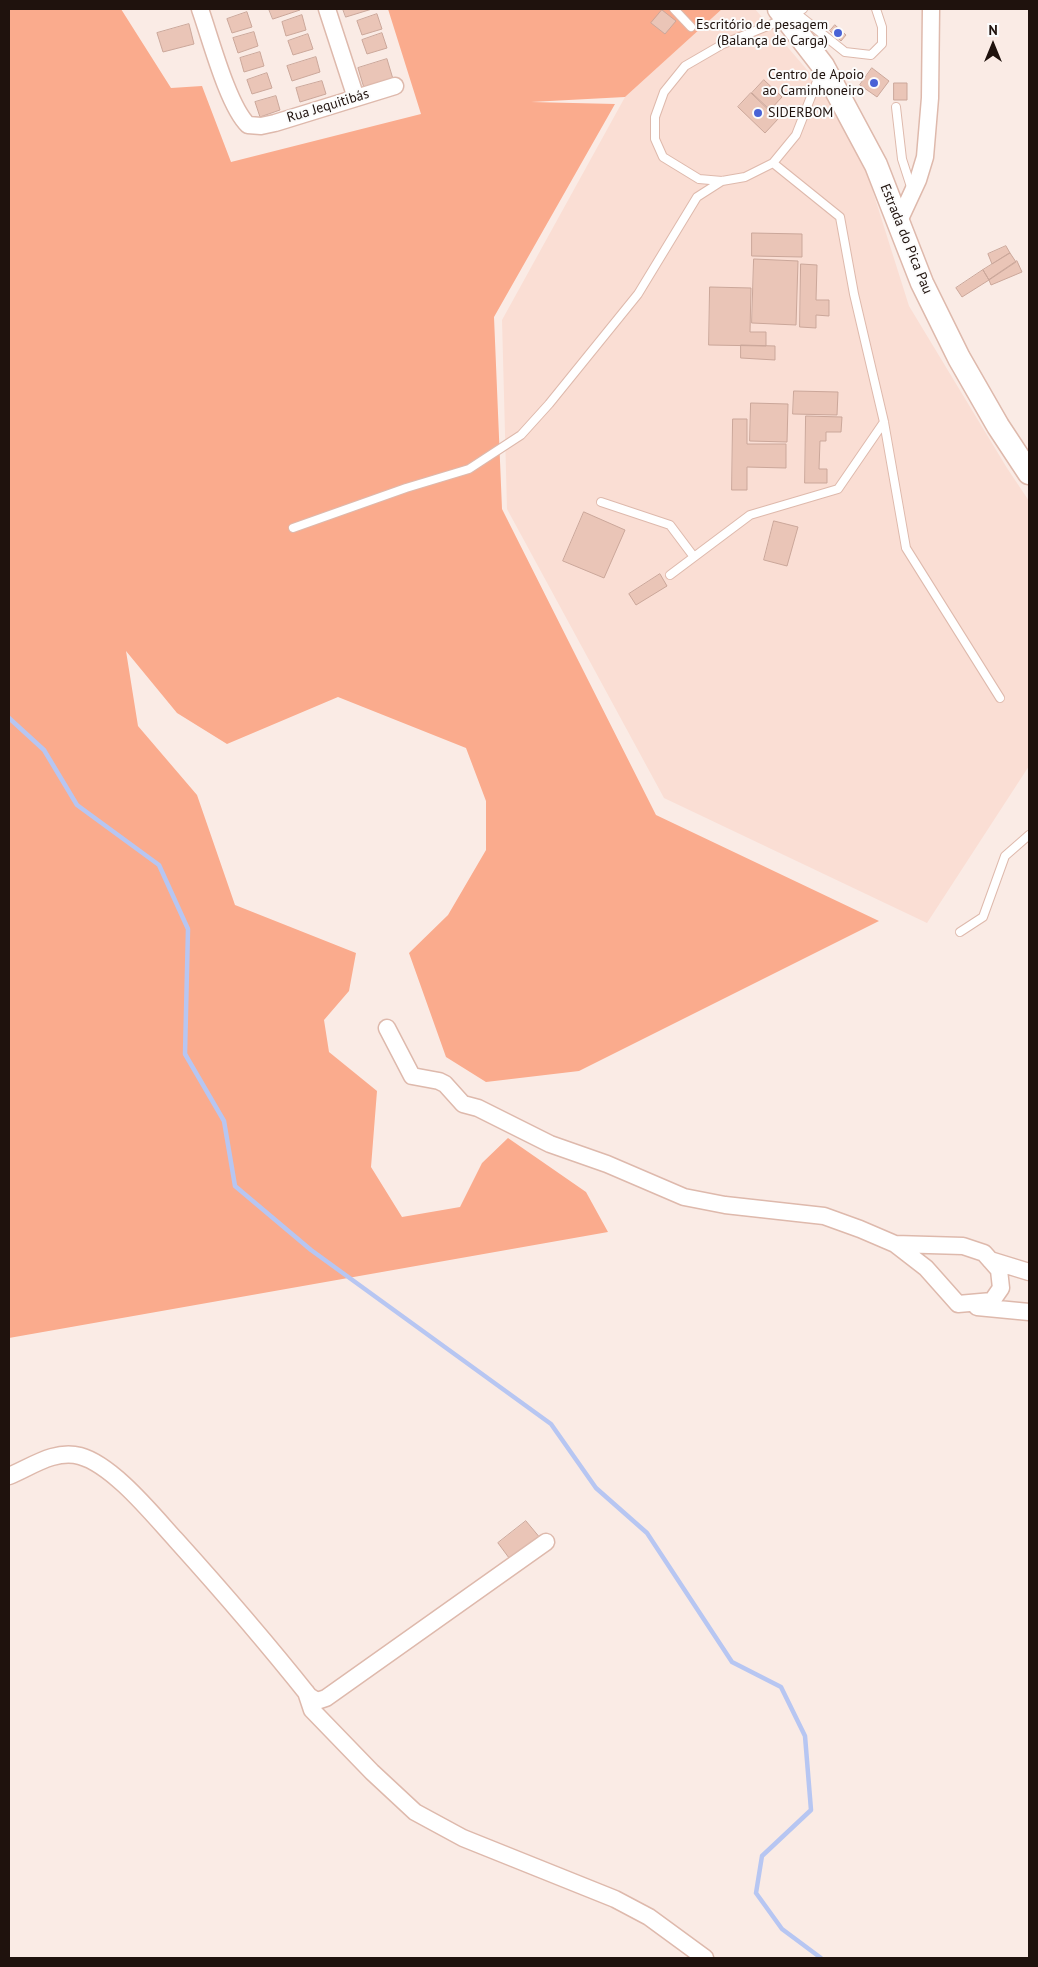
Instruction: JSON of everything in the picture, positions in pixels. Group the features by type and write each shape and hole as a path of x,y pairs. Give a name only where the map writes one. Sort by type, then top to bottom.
{"main road":[{"name":"Estrada do Pica Pau","path":"791,12 823,66 876,165 922,283 959,358 998,426 1029,473"}],"street":[{"name":"Rua Jequitibás","path":"200,9 231,99 238,113 248,125 261,126 395,86"},
{"path":"327,9 356,98"},
{"path":"898,221 913,192 925,157 930,98 931,9"},
{"path":"387,1028 412,1076 439,1081 445,1084 464,1104 478,1108 550,1144 607,1164 684,1197 725,1205 824,1216 895,1244 926,1268 958,1304 1029,1312"},
{"path":"895,1244 963,1246 984,1253 999,1270 1001,1288 992,1301 958,1304"},
{"path":"990,1260 1029,1272"},
{"path":"9,1476 48,1458 69,1454 93,1461 106,1469 140,1500 305,1691 314,1700 321,1701 546,1542"},
{"path":"305,1691 312,1710 372,1772 415,1812 463,1838 616,1899 649,1916 705,1958"}],"lane":[{"path":"674,9 691,27"},
{"path":"823,66 796,135 773,163 745,177 722,181 699,179 663,157 655,139 655,117 664,92 685,66 723,44 791,12 845,52 871,55 882,44 882,27 876,9"},
{"path":"896,107 902,159 913,192"},
{"path":"773,163 840,217 854,294 884,422 906,548 1000,698"},
{"path":"293,528 406,488 469,469 521,434 549,404 638,294 697,197 722,181"},
{"path":"670,575 750,515 838,489 884,422"},
{"path":"601,502 670,525 694,557"},
{"path":"960,932 983,917 1005,856 1029,834"}],"shaded area":[{"path":"9,9 121,9 171,88 202,86 231,162 421,114 388,9 722,9 625,97 531,102 615,104 494,317 502,509 656,815 879,921 579,1071 486,1082 446,1057 409,953 448,915 486,850 486,801 466,748 338,697 227,744 177,713 126,651 138,726 197,795 235,905 356,953 349,991 324,1020 329,1052 377,1091 371,1167 402,1217 460,1207 482,1163 508,1138 586,1192 608,1232 9,1338"},
{"name":"SIDERBOM","path":"722,9 755,9 838,106 867,173 909,306 1029,501 1029,766 927,923 664,798 507,509 502,320 625,97"}],"building":[{"path":"269,9 300,9 300,10 273,19"},
{"path":"343,9 372,9 346,17"},
{"path":"662,10 676,21 665,34 651,23"},
{"path":"247,12 252,27 232,33 227,19"},
{"path":"377,14 382,29 362,35 357,21"},
{"path":"302,15 306,30 286,36 282,22"},
{"path":"189,24 194,44 163,52 157,33"},
{"name":"Escritório de pesagem (Balança de Carga)","path":"835,25 846,35 841,41 830,31"},
{"path":"254,32 258,46 238,53 233,38"},
{"path":"382,33 387,48 367,54 362,40"},
{"path":"308,34 313,49 293,55 288,41"},
{"path":"260,52 264,66 244,72 240,58"},
{"path":"316,57 320,72 292,81 287,66"},
{"path":"387,59 393,79 364,88 358,68"},
{"name":"Centro de Apoio ao Caminhoneiro","path":"872,68 889,81 877,97 860,85"},
{"path":"267,73 272,88 252,94 247,80"},
{"path":"764,80 782,97 770,110 752,93"},
{"path":"322,81 326,94 300,102 296,88"},
{"path":"894,83 907,83 907,100 894,100"},
{"name":"SIDERBOM","path":"751,93 778,119 765,133 738,107"},
{"path":"276,96 280,110 260,117 255,102"},
{"path":"752,233 802,234 802,257 752,256"},
{"path":"1006,246 1010,253 992,264 988,254"},
{"path":"1010,253 1016,262 989,280 983,270"},
{"path":"754,259 798,261 796,325 752,323"},
{"path":"1017,261 1022,272 991,285 989,280"},
{"path":"801,264 817,265 816,300 829,300 829,316 816,315 816,328 800,327"},
{"path":"983,270 989,280 962,297 956,288"},
{"path":"710,287 751,288 750,332 766,332 766,346 709,345"},
{"path":"741,345 775,346 775,360 741,358"},
{"path":"794,391 838,392 837,415 793,414"},
{"path":"751,403 788,404 787,442 750,441"},
{"path":"806,416 842,417 841,432 826,432 826,441 820,441 819,469 827,469 827,483 805,483"},
{"path":"733,419 747,419 747,444 786,444 786,468 747,467 747,490 732,490"},
{"path":"584,512 625,530 604,578 563,561"},
{"path":"774,521 798,527 787,566 764,560"},
{"path":"660,574 667,586 636,605 629,594"},
{"path":"526,1521 541,1539 512,1562 498,1543"}],"waterway":[{"path":"9,718 44,750 77,805 159,865 188,929 185,1054 224,1121 235,1186 311,1250 551,1424 596,1488 647,1533 732,1662 781,1687 805,1736 811,1810 762,1856 756,1893 782,1929 821,1958"}],"place":[{"name":"Escritório de pesagem (Balança de Carga)","path":"838,33"},
{"name":"Centro de Apoio ao Caminhoneiro","path":"874,83"},
{"name":"SIDERBOM","path":"758,113"}]}
